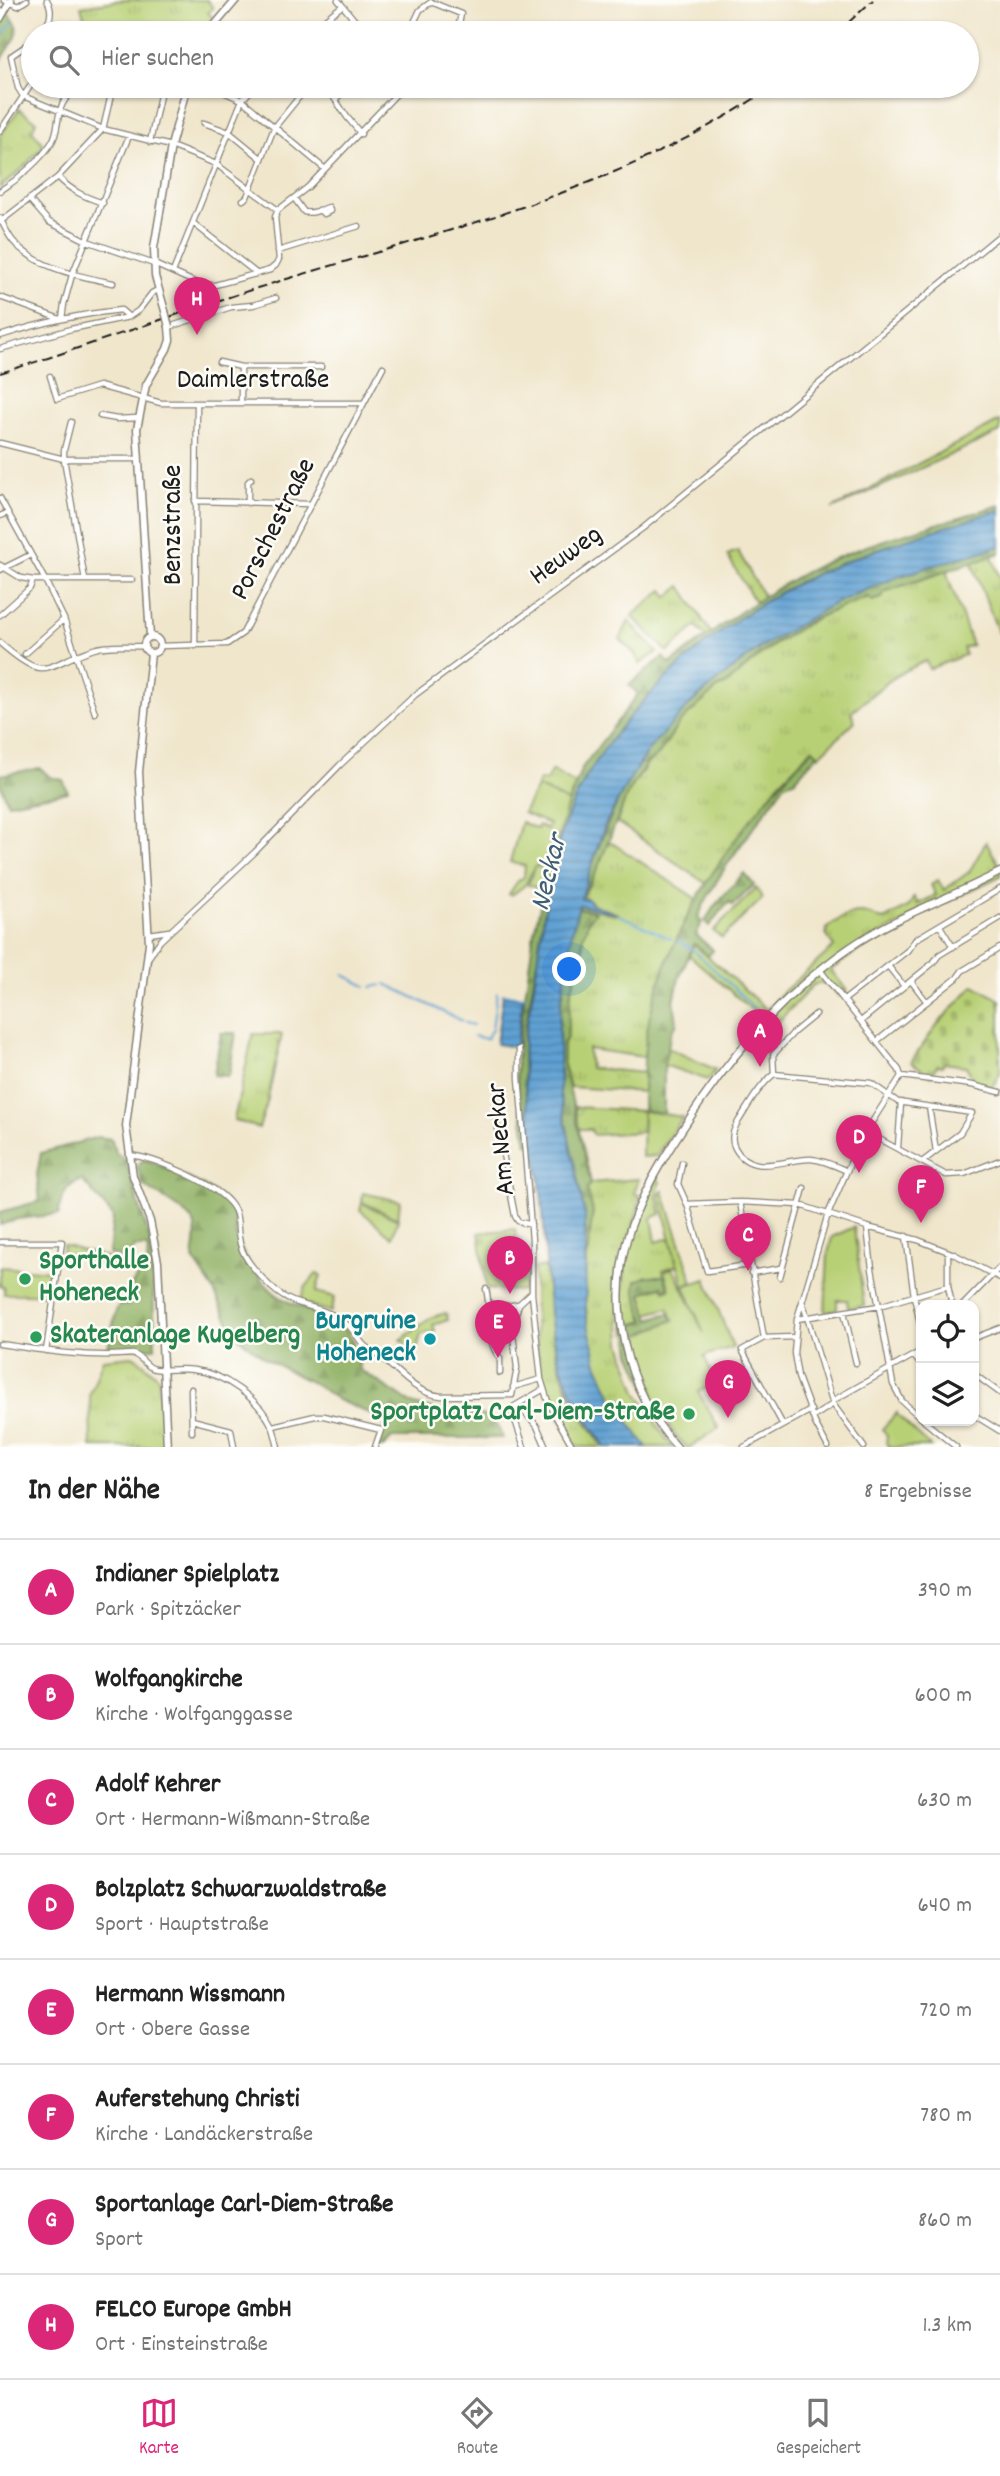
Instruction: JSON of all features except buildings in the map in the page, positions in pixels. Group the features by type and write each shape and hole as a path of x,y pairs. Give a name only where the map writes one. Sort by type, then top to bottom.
{"main road":[{"path":"220,21 236,0"},
{"path":"0,19 8,1"},
{"path":"150,637 138,459 138,418 146,385 170,340 154,264 171,146 184,98"},
{"path":"150,637 157,639 160,646 157,651 151,653 145,650 144,646 150,637"},
{"path":"151,653 139,761 148,958 126,1114 133,1176 156,1243 159,1262 167,1447"},
{"path":"677,1447 654,1418 638,1388 622,1333 620,1296 623,1261 630,1231 657,1169 714,1084 770,1017 820,970 849,948 883,928 1000,872"}],"street":[{"path":"8,1 18,6 27,0"},
{"path":"47,0 51,14 47,21"},
{"path":"338,0 354,21"},
{"path":"415,21 420,10 431,2 461,14 460,21"},
{"path":"323,21 342,6"},
{"path":"21,49 11,56 21,93"},
{"path":"0,131 22,98"},
{"path":"27,98 103,129 171,146 216,164 278,210"},
{"path":"0,191 15,180 52,142 59,113 68,98"},
{"path":"110,98 103,129 58,177 1,220 20,248 72,275 113,283"},
{"path":"150,142 159,98"},
{"path":"237,98 325,169"},
{"path":"243,200 247,197 274,128 298,98"},
{"path":"29,199 48,222 88,241 154,264 201,285 208,286 270,270 276,265 278,251 275,217 278,210 325,169 393,98"},
{"path":"335,99 361,134"},
{"path":"173,272 242,100"},
{"path":"204,123 229,132 262,159"},
{"path":"61,319 72,275 129,136"},
{"path":"58,177 66,187 103,203"},
{"path":"294,198 304,212 319,210"},
{"path":"193,223 257,273"},
{"path":"278,251 359,226"},
{"name":"Heuweg","path":"148,958 163,938 415,695 643,528 1000,235"},
{"path":"0,349 129,317 158,290"},
{"path":"0,297 61,319"},
{"path":"169,327 222,309 253,305 276,298"},
{"path":"0,336 61,319 121,310 129,317"},
{"path":"219,362 241,367 321,367"},
{"path":"241,367 241,403"},
{"name":"Porschestraße","path":"160,646 227,644 243,633 253,619 383,367"},
{"name":"Daimlerstraße","path":"50,376 57,399 99,386 162,403 364,403"},
{"name":"Benzstraße","path":"195,646 197,404"},
{"path":"100,416 117,419 138,418"},
{"path":"71,422 64,459 85,580"},
{"path":"0,443 64,459 138,459"},
{"path":"248,503 248,482 251,479"},
{"path":"0,498 64,619 95,713"},
{"path":"195,502 310,504"},
{"path":"0,516 7,513"},
{"path":"1,568 30,555"},
{"path":"1,568 33,580 132,580"},
{"path":"0,615 30,588 33,580"},
{"path":"25,654 64,619"},
{"path":"0,643 32,667 50,667 101,648 144,646"},
{"path":"844,1000 909,950 916,939 1000,889"},
{"path":"861,1021 933,963 939,955 999,920"},
{"path":"940,926 953,947"},
{"path":"149,934 165,933 173,929"},
{"path":"149,934 163,938"},
{"path":"877,1041 928,1002 962,971 1000,948"},
{"path":"888,966 904,986"},
{"path":"820,970 877,1041 901,1076"},
{"path":"911,981 928,1002"},
{"path":"816,1014 794,1032 773,1055 774,1074 758,1091 735,1128 733,1141 739,1154 746,1160 761,1164 776,1166 813,1159 847,1171"},
{"name":"Am Neckar","path":"519,1049 531,1225 532,1292 541,1379 559,1426 573,1447"},
{"path":"774,1074 871,1083 901,1102 972,1113 960,1133 922,1162"},
{"path":"901,1076 972,1085 1000,1092"},
{"path":"824,1446 798,1377 794,1337 797,1319 828,1214 866,1132 901,1076"},
{"path":"898,1147 901,1102"},
{"path":"929,1107 936,1152"},
{"name":"Am Neckar","path":"496,1118 515,1216 518,1221 531,1225"},
{"path":"866,1132 946,1175 983,1168 1000,1160"},
{"path":"129,1155 155,1161 224,1197 236,1213 240,1242 245,1255 277,1294 288,1301 320,1310 346,1322 368,1349 415,1386 441,1396 512,1395"},
{"path":"682,1163 678,1184 687,1204 707,1271 749,1265"},
{"path":"780,1277 804,1188"},
{"path":"687,1204 740,1202 800,1205 867,1227 906,1236 948,1252 1000,1278"},
{"path":"740,1202 764,1338"},
{"path":"867,1227 890,1370 897,1394 916,1413"},
{"path":"906,1236 916,1305"},
{"path":"0,1242 62,1242 46,1351"},
{"path":"948,1252 951,1300"},
{"path":"968,1300 1000,1267"},
{"path":"751,1273 782,1268"},
{"path":"797,1319 879,1306 948,1286"},
{"path":"486,1289 491,1308 495,1352 500,1357 500,1373"},
{"path":"532,1292 519,1304 512,1326 517,1368 512,1395 517,1405 522,1406 532,1418 547,1447"},
{"path":"803,1300 822,1370 834,1402 864,1447"},
{"path":"491,1308 519,1304"},
{"path":"844,1312 856,1363"},
{"path":"490,1320 514,1321"},
{"path":"979,1336 1000,1328"},
{"path":"783,1425 742,1350 764,1338 794,1337"},
{"path":"0,1344 102,1357 133,1354 142,1358 150,1368 194,1370 229,1383 255,1404 273,1426 278,1447"},
{"path":"813,1417 914,1356 919,1363"},
{"path":"979,1378 1000,1393"},
{"path":"513,1387 541,1379"},
{"path":"191,1389 192,1432"},
{"path":"524,1447 513,1407 544,1389"},
{"path":"744,1447 811,1410"},
{"path":"273,1426 324,1416 381,1430 375,1447"},
{"path":"979,1418 1000,1431"},
{"path":"192,1420 231,1430 234,1447"},
{"path":"930,1426 956,1447"}],"green space":[{"path":"122,0 207,0 213,8 208,13 213,18 211,21 91,21 85,20 81,6"},
{"path":"7,12 17,25 16,37 0,62 0,22"},
{"path":"19,109 36,121 32,130 44,145 0,188 0,136"},
{"path":"1000,421 1000,432 832,509"},
{"path":"1000,505 1000,510 849,560 801,581 767,600 733,623 666,678 609,743 587,777 570,812 551,877 524,1039 524,1078 533,1144 527,1144 516,1075 534,931 565,811 582,768 638,694 629,685 663,657 670,664 763,597 822,564 888,539"},
{"path":"1000,546 1000,553 884,592 882,598 872,601 867,597 813,619 768,648 725,685 719,687 679,723 659,754 646,764 627,795 597,870 583,892 610,819 636,768 664,731 713,685 776,637 834,603 895,578"},
{"path":"738,551 764,597 755,602 727,555"},
{"path":"992,556 1000,579 998,632 972,563"},
{"path":"946,571 972,645 963,648 965,655 929,669 926,661 914,666 886,683 860,705 851,713 855,721 819,756 812,749 778,784 707,884 617,822 627,795 647,764 659,754 679,723 719,687 779,642 823,615 860,600 881,598 883,592"},
{"path":"681,586 711,633 706,637 696,626 668,652 632,616 663,590 668,597"},
{"path":"629,621 657,652 640,664 635,654 620,639"},
{"path":"813,749 818,754 794,781 785,784 727,865 698,917 702,922 696,935 713,950 708,956 694,944 679,978 674,1002 677,1023 671,1033 664,1065 664,1114 643,1111 644,1054 649,1020 659,982 674,945 691,909 735,840 786,777"},
{"path":"40,768 50,777 63,780 68,792 8,803 0,783 0,775"},
{"path":"552,770 576,785 568,802 537,787 540,780 546,781"},
{"path":"537,787 568,802 550,867 539,864 535,867 543,867 549,871 544,891 528,885 534,868 525,885 512,895 509,894 524,877 525,866 510,862 521,822 537,829 539,825 547,829 549,824 523,813"},
{"path":"609,841 698,900 663,976 644,1057 588,1049 590,1068 644,1073 643,1092 570,1087 563,1061 571,991 582,956 583,936 594,912 578,908 579,905 616,915 585,898 581,901"},
{"path":"986,842 1000,866 1000,876 882,933 831,970 847,991 839,996 828,986 813,985 759,1042 739,1042 760,1017 689,955 694,944 767,1010 782,993 834,947 826,934 827,928 856,913 884,920 908,907 914,897 918,904 936,895 931,885 938,880 944,890 969,872"},
{"path":"744,873 754,885 733,905 729,902 709,926 705,921 715,905"},
{"path":"756,888 763,898 722,938 713,931"},
{"path":"578,908 595,912 583,936 582,956 571,991 563,1061 591,1183 587,1189 593,1211 585,1275 585,1215 560,1095 561,1004"},
{"path":"974,985 1000,1000 1000,1073 992,1087 975,1082 966,1066 944,1063 942,1066 937,1065 931,1076 911,1062 937,1025"},
{"path":"221,1033 236,1033 229,1076 214,1075"},
{"path":"253,1034 282,1034 259,1128 234,1120"},
{"path":"668,1048 716,1070 708,1080 664,1065"},
{"path":"575,1107 643,1111 642,1132 594,1135 590,1129 579,1129"},
{"path":"643,1111 683,1117 656,1156 642,1157"},
{"path":"98,1137 111,1139 116,1153 125,1159 152,1247 155,1348 108,1348 116,1311 143,1267 147,1265 148,1247 133,1247 133,1261 109,1254 113,1216 82,1180 72,1185 65,1193 59,1214 17,1219 0,1225 0,1212 40,1201 37,1175 41,1153"},
{"path":"143,1160 200,1184 226,1202 233,1211 241,1248 256,1273 280,1297 325,1316 343,1327 353,1343 360,1370 414,1405 451,1413 487,1416 499,1428 502,1438 392,1438 383,1447 377,1447 387,1421 338,1400 318,1386 266,1359 227,1328 230,1325 213,1289 193,1259 195,1226 180,1209 143,1185 137,1166"},
{"path":"657,1175 660,1183 656,1194 661,1214 652,1218 656,1242 670,1238 677,1265 663,1270 664,1276 647,1276 635,1289 644,1321 629,1326 627,1320 626,1333 623,1290 628,1251"},
{"path":"639,1179 634,1193 641,1196 617,1289 621,1343 637,1392 666,1439 674,1447 647,1447 622,1415 602,1379 588,1327 585,1271 587,1189 591,1183"},
{"path":"663,1191 693,1282 683,1285 659,1194"},
{"path":"363,1193 400,1201 398,1219 362,1202"},
{"path":"362,1203 398,1220 392,1237 360,1210"},
{"path":"854,1227 864,1306 848,1308 847,1300 837,1300 837,1309 825,1312 828,1254 832,1237"},
{"path":"515,1229 517,1239 520,1239 522,1260 532,1260 523,1291 487,1289 479,1233"},
{"path":"63,1245 140,1267 137,1273 62,1253"},
{"name":"Sporthalle Hoheneck","path":"0,1267 51,1271 49,1294 4,1294 4,1287 0,1286"},
{"path":"545,1267 553,1338 564,1380 603,1447 577,1447 555,1410 546,1388 536,1338 534,1285 534,1268"},
{"path":"673,1268 704,1333 684,1286 706,1279 733,1347 704,1356 716,1383 698,1392 719,1428 690,1447 686,1447 676,1436 654,1404 653,1388 635,1337 674,1320 668,1308 648,1314 642,1293 662,1287 664,1291 670,1289 664,1271"},
{"path":"316,1274 321,1275 316,1292 335,1297 331,1312 300,1302 305,1288"},
{"path":"647,1276 664,1276 668,1287 664,1290 662,1286 641,1293 650,1319 669,1313 673,1320 634,1337 653,1394 650,1397 631,1353 628,1327 644,1321 635,1289 636,1281"},
{"path":"446,1313 448,1320 433,1325 435,1332 421,1334 417,1350 401,1340 432,1317"},
{"path":"132,1356 158,1377 164,1447 91,1447 90,1394 103,1359"},
{"path":"897,1413 931,1447 890,1447 886,1443 887,1436 882,1429"}],"water":[{"path":"1000,510 1000,546 899,576 833,604 758,649 693,701 648,750 605,825 581,899 588,899 592,904 618,914 579,905 571,936 559,1027 560,1095 585,1215 586,1315 597,1363 614,1402 647,1447 605,1447 568,1385 555,1341 548,1296 540,1183 528,1112 523,1058 547,897 556,852 570,810 588,775 637,708 667,677 733,623 768,600 826,570 900,542"},
{"path":"503,995 523,998 516,1047 496,1044"}],"waterway":[{"path":"0,38 12,23"},
{"path":"619,915 672,939"},
{"path":"678,941 691,948 758,1011"},
{"path":"344,975 366,986"},
{"path":"386,984 462,1021"},
{"path":"372,987 382,985"},
{"path":"474,1036 486,1039 492,1029 497,993"},
{"path":"503,994 525,997"},
{"path":"465,1023 473,1025"}],"railway":[{"path":"850,21 873,0"},
{"path":"0,373 242,293 533,203 596,180 657,153 716,122 754,98"}],"place":[{"name":"FELCO Europe GmbH","path":"197,335"},
{"name":"Indianer Spielplatz","path":"760,1067"},
{"name":"Bolzplatz Schwarzwaldstraße","path":"859,1173"},
{"name":"Auferstehung Christi","path":"921,1223"},
{"name":"Adolf Kehrer","path":"748,1271"},
{"name":"Sporthalle Hoheneck","path":"25,1279"},
{"name":"Wolfgangkirche","path":"510,1294"},
{"name":"Skateranlage Kugelberg","path":"36,1337"},
{"name":"Burgruine Hoheneck","path":"430,1339"},
{"name":"Hermann Wissmann","path":"498,1358"},
{"name":"Sportplatz Carl-Diem-Straße","path":"689,1414"},
{"name":"Sportanlage Carl-Diem-Straße","path":"728,1418"}],"water label":[{"name":"Neckar","path":"551,873"}]}
